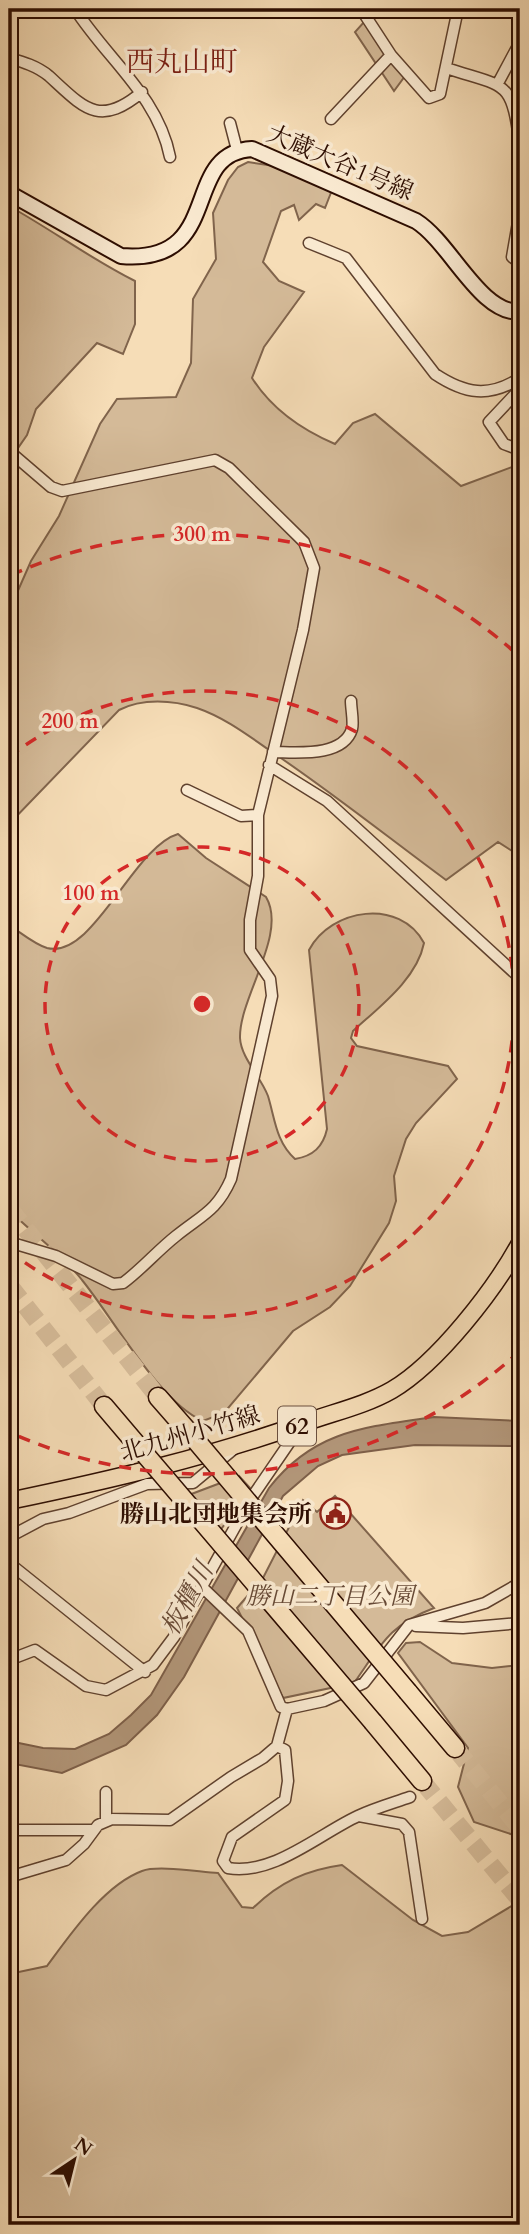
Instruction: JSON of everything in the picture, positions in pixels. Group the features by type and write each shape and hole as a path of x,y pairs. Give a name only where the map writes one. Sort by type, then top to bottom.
{"highway":[{"path":"158,1397 455,1748"},
{"path":"104,1406 422,1781"}],"main road":[{"name":"北九州小竹線","path":"9,1501 129,1476 235,1448 394,1389 446,1343 502,1278 520,1242"}],"street":[{"path":"75,9 93,36 142,92 166,136 170,157"},
{"path":"361,9 391,55 429,97 440,94 457,9"},
{"path":"498,85 520,42"},
{"path":"331,119 391,55"},
{"path":"9,58 39,69 76,102 92,110 102,112 122,108 142,92"},
{"path":"446,68 498,85 508,92 514,104 520,145"},
{"path":"230,123 237,150"},
{"name":"大蔵大谷1号線","path":"9,193 121,256 141,258 159,255 175,247 187,233 216,166 237,150 265,152 416,221 436,235 494,306 508,312 520,312"},
{"path":"520,211 512,257 520,263"},
{"path":"309,243 346,258 435,374 452,386 475,394 503,389 520,378"},
{"path":"520,389 489,422 504,444 520,450"},
{"path":"9,391 9,404"},
{"path":"9,451 51,487 62,491 215,460 229,468 304,542 314,568 258,815 258,876 250,920 250,950 270,979 272,996 232,1179 214,1209 175,1237 123,1283 113,1283 56,1256 9,1242"},
{"path":"273,752 318,753 342,742 352,729 351,701"},
{"path":"269,765 327,800 520,978"},
{"path":"187,790 241,816 258,815"},
{"path":"9,1660 35,1650 86,1686 106,1690 145,1672 174,1637 204,1589 250,1500 303,1424"},
{"path":"9,1537 34,1523 147,1484 193,1483 235,1448"},
{"path":"9,1563 145,1672"},
{"path":"204,1589 248,1631 281,1707 288,1709 324,1700 364,1683 408,1625 485,1603 520,1583"},
{"path":"408,1625 463,1628 520,1623"},
{"path":"9,1877 66,1860 84,1844 93,1830 106,1821 170,1820 263,1758 276,1745 288,1709"},
{"path":"276,1745 285,1750 288,1781 285,1800 232,1837 223,1861 228,1868 240,1870 268,1864 359,1816 410,1797"},
{"path":"106,1792 106,1821"},
{"path":"359,1816 402,1824 409,1832 422,1919"},
{"path":"9,1830 93,1830"}],"green space":[{"path":"364,22 405,76 394,91 355,32"},
{"path":"248,162 288,168 332,190 325,208 316,204 299,220 294,205 281,211 263,262 279,281 304,292 264,347 252,378 268,399 299,425 335,444 353,423 375,414 461,486 520,464 520,856 498,842 446,880 238,728 197,708 168,702 147,702 119,710 9,824 9,611 31,561 59,516 100,424 117,399 176,397 191,363 193,299 216,259 213,213 228,180 238,167"},
{"path":"9,206 135,281 135,324 123,354 97,343 36,409 27,435 9,461"},
{"path":"178,834 206,858 266,897 271,912 271,929 247,1004 240,1038 247,1060 268,1096 280,1138 295,1159 316,1150 327,1129 309,950 319,936 349,917 383,914 399,919 413,929 424,943 414,969 396,992 353,1031 351,1038 357,1046 448,1066 457,1079 416,1123 406,1139 394,1176 396,1201 389,1223 350,1286 330,1307 293,1331 224,1413 203,1421 170,1397 74,1270 9,1210 9,925 47,948 64,947 81,937 97,921 145,859 161,843"},
{"path":"239,1476 251,1489 213,1540 173,1501"},
{"name":"勝山二丁目公園","path":"335,1496 434,1608 396,1629 379,1647 354,1683 283,1698 237,1608 263,1578 303,1500 317,1512"},
{"path":"420,1642 452,1663 492,1668 520,1665 520,1837 474,1822 458,1787 468,1748 398,1653 406,1643"},
{"path":"342,1865 413,1920 442,1936 468,1932 520,1901 520,2225 9,2225 9,1974 47,1966 101,1899 114,1887 142,1871 168,1869 218,1873 242,1907 253,1908 273,1891 294,1879 317,1870"}],"shaded area":[{"path":"434,1417 520,1421 520,1446 415,1445 342,1455 318,1466 283,1496 184,1677 157,1715 126,1745 62,1773 9,1763 9,1741 43,1748 75,1749 109,1734 151,1695 269,1488 304,1454 343,1434"}],"tunnel":[{"path":"9,1208 158,1397"},
{"path":"9,1285 104,1406"},
{"path":"455,1748 520,1828"},
{"path":"422,1781 520,1900"}],"place":[{"name":"勝山北団地集会所","path":"335,1514"}],"district":[{"name":"西丸山町","path":"182,62"}],"water label":[{"name":"板櫃川","path":"187,1599"}]}
